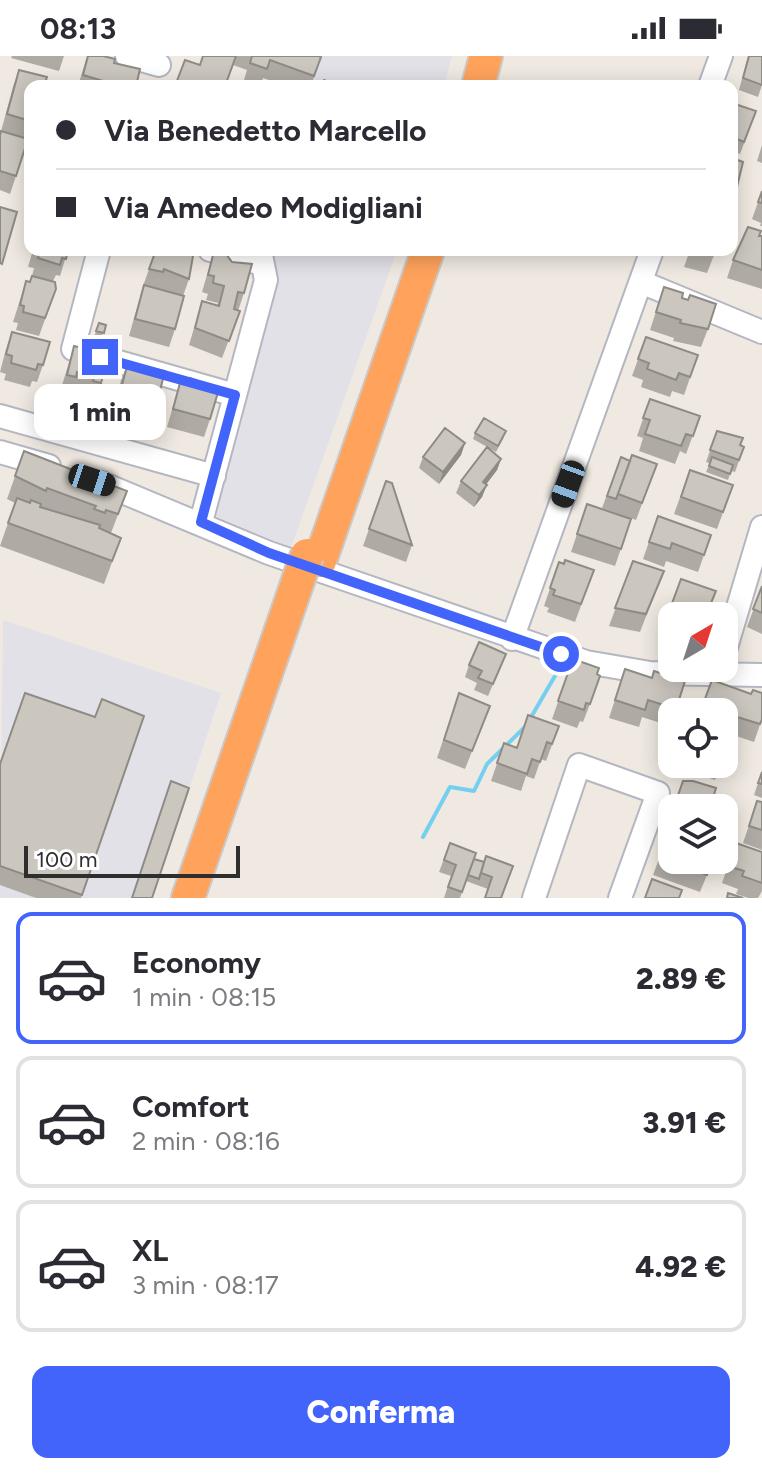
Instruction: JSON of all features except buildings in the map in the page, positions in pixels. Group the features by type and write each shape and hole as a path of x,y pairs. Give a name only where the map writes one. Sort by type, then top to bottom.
{"highway":[{"path":"463,80 469,56"},
{"path":"480,80 486,56"},
{"path":"203,898 409,256"},
{"path":"188,898 426,256"}],"street":[{"path":"127,56 159,65"},
{"path":"712,80 721,56"},
{"path":"97,256 73,349 235,395"},
{"path":"512,639 650,256"},
{"path":"201,522 266,280 261,257"},
{"path":"641,282 762,332"},
{"path":"0,416 214,476"},
{"path":"0,452 73,474 201,522 269,553 512,639 586,662 658,673"},
{"path":"738,607 762,527"},
{"path":"738,673 762,675"},
{"path":"534,898 579,765 658,793 620,898"}],"shaded area":[{"path":"270,56 452,56 446,80 315,80 314,73"},
{"path":"267,256 395,256 291,548 216,516 274,292"},
{"path":"3,620 221,693 153,898 0,898"}],"waterway":[{"path":"530,719 559,669"},
{"path":"423,837 450,787 474,791 487,764 526,726"}],"route":[{"path":"100,357 235,395 201,522 269,553 561,654"}]}
